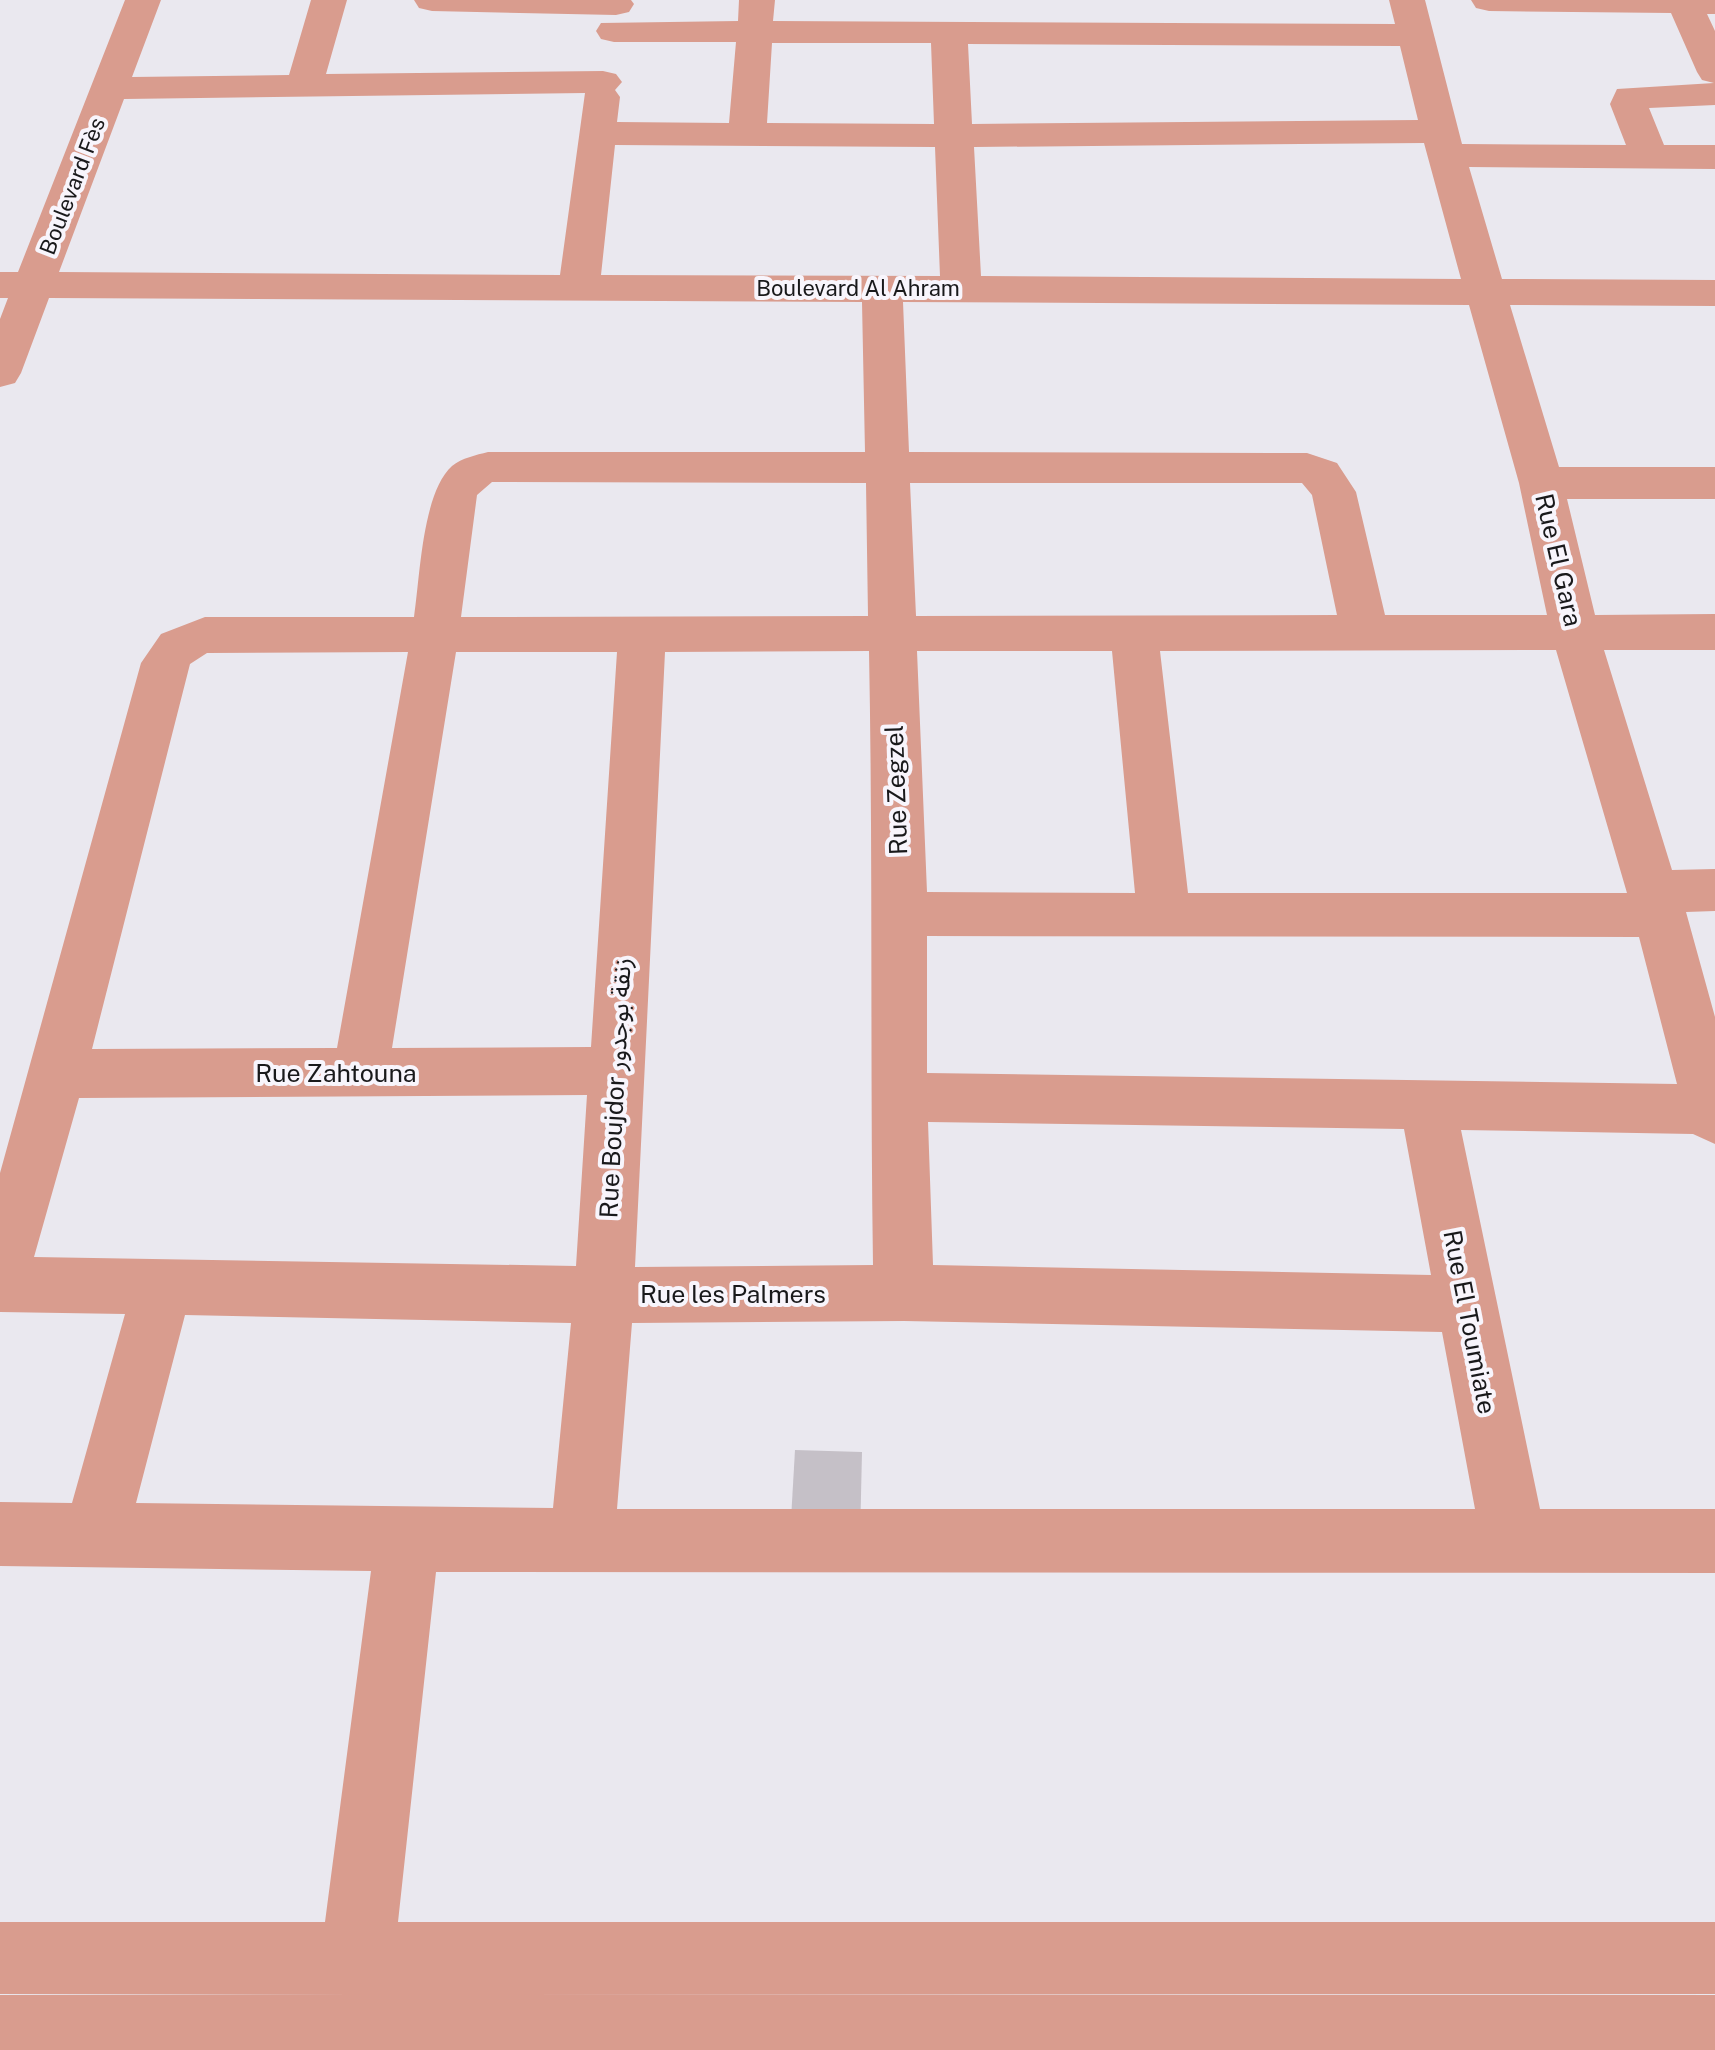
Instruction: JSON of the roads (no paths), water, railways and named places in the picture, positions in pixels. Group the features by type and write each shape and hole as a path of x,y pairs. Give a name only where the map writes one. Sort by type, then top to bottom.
{"street":[{"name":"Boulevard Fès","path":"0,373 17,286 110,88 143,0"},
{"path":"305,85 329,0"},
{"path":"432,0 756,16 950,31 1184,17 1410,18"},
{"path":"1489,0 1694,2 1715,72"},
{"path":"580,287 603,82 616,12"},
{"path":"747,136 756,16"},
{"name":"Rue El Gara","path":"1410,18 1541,483 1574,632 1657,903 1714,1114"},
{"path":"950,31 961,288"},
{"path":"110,88 603,82"},
{"path":"1650,157 1629,104 1630,97 1715,94"},
{"path":"598,134 1443,143 1650,157 1715,157"},
{"name":"Boulevard Al Ahram","path":"17,286 1715,292"},
{"name":"Rue Zegzel","path":"882,288 901,914 899,1097 904,1292"},
{"path":"360,1073 435,636 455,495 462,481 475,471 488,467 1307,468 1321,474 1334,492 1366,633"},
{"path":"1541,483 1715,482"},
{"path":"0,1271 58,1074 162,671 174,648 205,635 1715,632"},
{"name":"Rue Boujdor زنقة بوجدور","path":"582,1541 604,1295 642,634"},
{"path":"1134,634 1164,917"},
{"path":"901,914 1164,917 1657,903 1715,890"},
{"name":"Rue Zahtouna","path":"58,1074 615,1072"},
{"path":"899,1097 1427,1103 1714,1114"},
{"name":"Rue El Toumiate","path":"1427,1103 1514,1542"},
{"name":"Rue les Palmers","path":"0,1284 604,1295 904,1292 1466,1304"},
{"path":"95,1535 162,1288"},
{"path":"0,1534 582,1541 1715,1541"},
{"path":"357,1958 407,1539"},
{"path":"0,1958 1715,1958"},
{"path":"0,2032 278,2041 1571,2041 1715,2032"}]}
